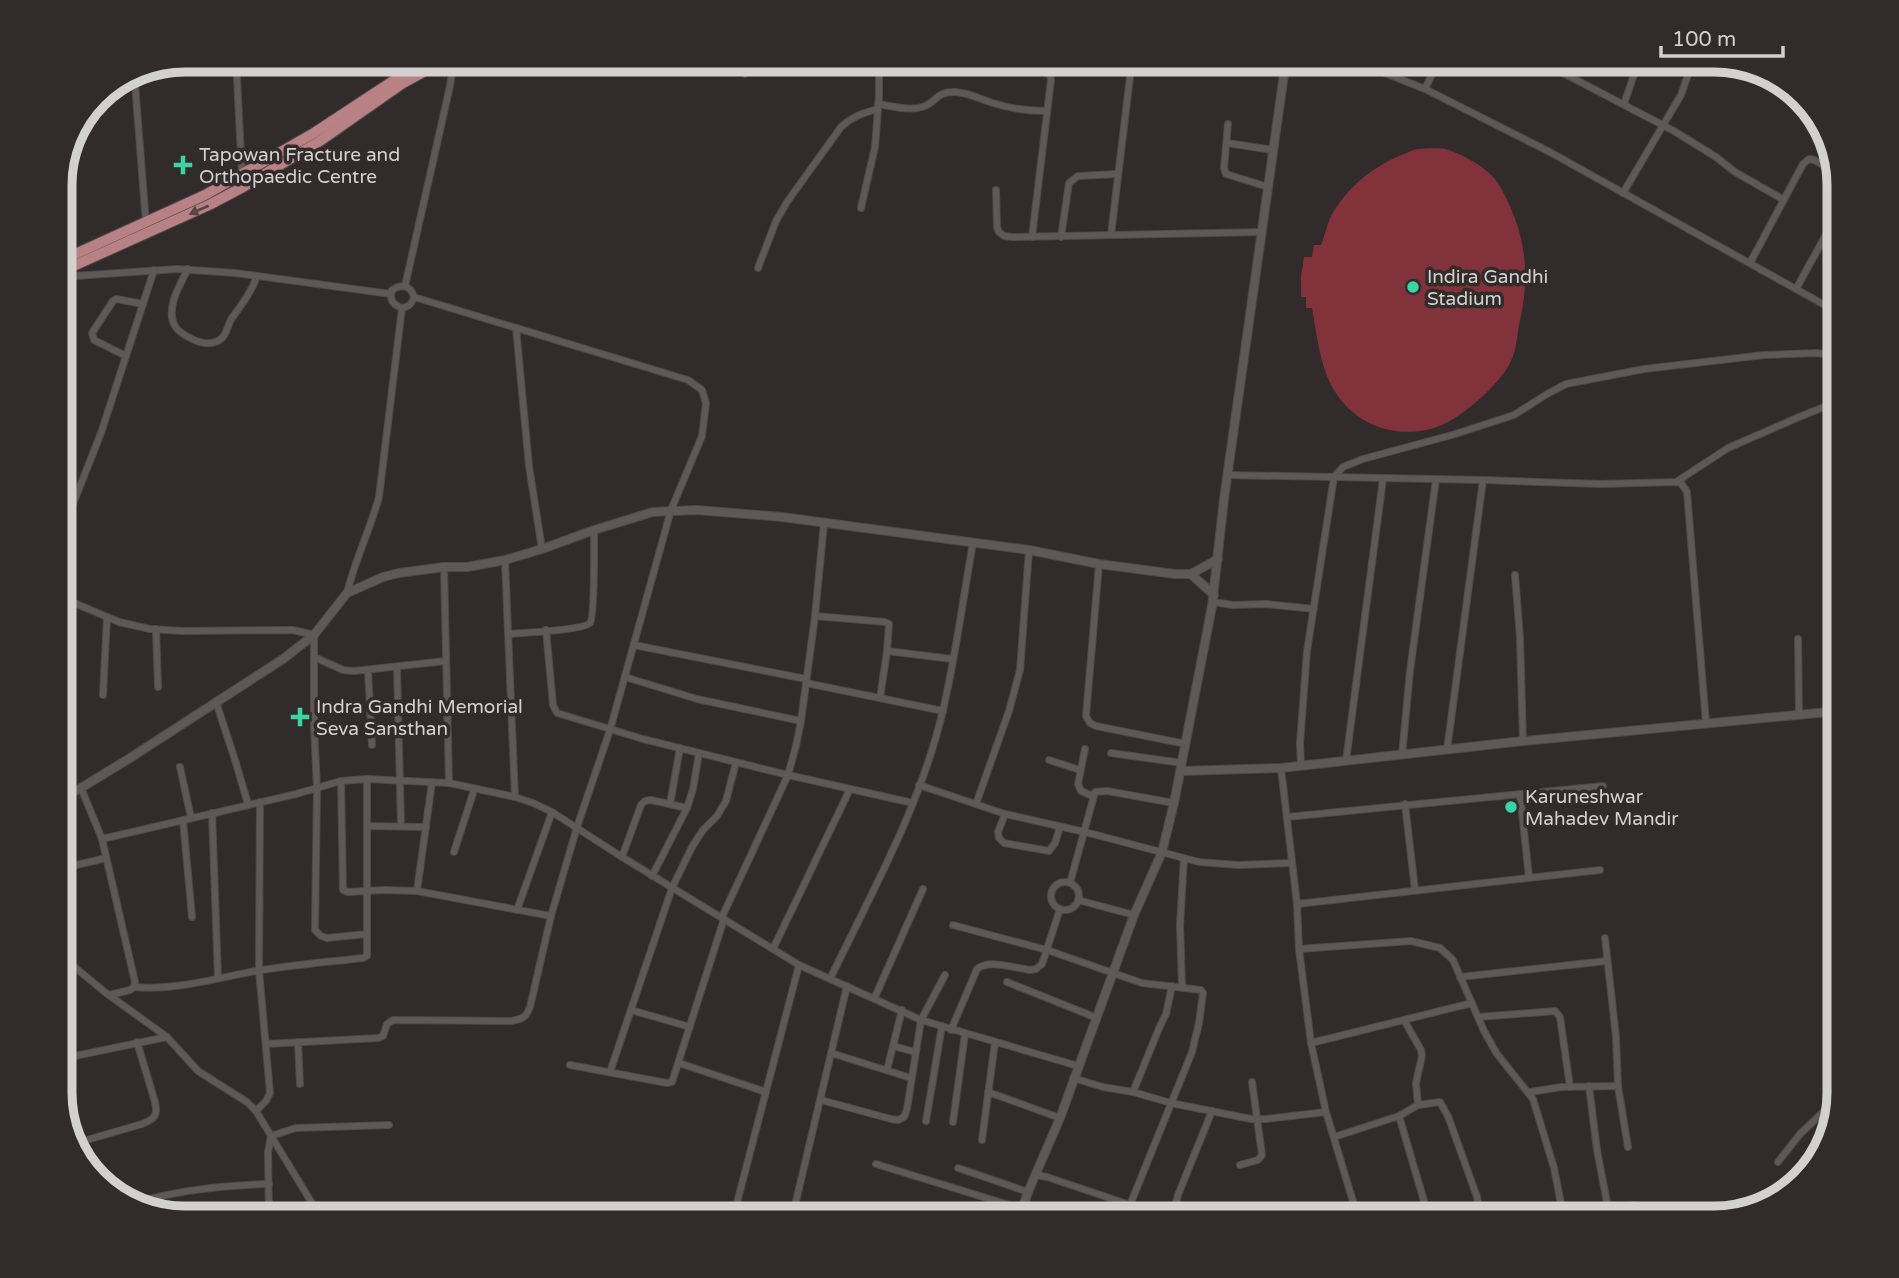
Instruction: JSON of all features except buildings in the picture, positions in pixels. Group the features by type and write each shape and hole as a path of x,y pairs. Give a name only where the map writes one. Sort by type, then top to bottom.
{"main road":[{"path":"72,256 212,204 320,141 410,72"},
{"path":"72,268 418,72"}],"street":[{"path":"237,72 242,174"},
{"path":"399,72 402,79"},
{"path":"405,286 452,72"},
{"path":"861,208 875,146 879,72"},
{"path":"1032,237 1051,80 1050,75 1045,72"},
{"path":"1111,236 1131,72"},
{"path":"1023,1206 1060,1118 1134,915 1163,852 1213,598 1227,475 1284,72"},
{"path":"1383,72 1426,89 1548,151 1827,304"},
{"path":"1426,89 1434,72"},
{"path":"1561,72 1685,137 1735,172 1784,200"},
{"path":"1624,104 1635,72"},
{"path":"1623,192 1681,95 1689,72"},
{"path":"135,84 146,227"},
{"path":"758,268 782,212 841,127 861,114 878,107 922,107 937,96 952,92 964,93 1021,111 1047,111"},
{"path":"1228,124 1224,168 1226,174 1268,187"},
{"path":"1227,143 1273,150"},
{"path":"1750,263 1803,164 1809,159 1825,166"},
{"path":"1060,237 1069,183 1072,179 1077,176 1117,174"},
{"path":"996,190 997,227 1004,236 1262,232"},
{"path":"1796,289 1827,233"},
{"path":"72,274 188,269 391,294"},
{"path":"188,269 174,301 173,322 181,333 200,343 223,338 230,322 250,296 257,276"},
{"path":"72,507 101,433 154,270"},
{"path":"405,286 412,291 414,297 412,303 402,308 393,303 391,294 395,288 405,286"},
{"path":"266,1044 378,1038 383,1036 387,1024 393,1020 522,1020 527,1015 551,916 577,827 610,730 671,510 702,436 706,403 702,390 688,380 414,297"},
{"path":"126,355 94,340 92,333 113,301 121,299 143,304"},
{"path":"72,792 283,659 314,635 348,593 379,497 402,308"},
{"path":"516,327 529,467 542,549"},
{"path":"1301,766 1300,743 1307,651 1335,477 1343,467 1514,415 1566,384 1644,369 1751,357 1827,354"},
{"path":"1676,482 1728,448 1827,405"},
{"path":"1227,475 1681,484 1687,492 1706,723"},
{"path":"1346,761 1383,478"},
{"path":"1402,755 1410,671 1436,479"},
{"path":"1447,750 1483,480"},
{"path":"348,593 383,577 505,560 653,512 671,510 782,517 1029,550 1099,564 1175,574 1191,574 1218,559"},
{"path":"570,1065 667,1083 675,1078 723,918 788,775 801,721 824,523"},
{"path":"508,634 589,625 592,621 594,530"},
{"path":"830,979 901,831 919,785 943,711 973,542"},
{"path":"976,804 1009,711 1020,670 1029,550"},
{"path":"505,560 514,797"},
{"path":"1099,564 1086,716 1090,723 1096,726 1186,744"},
{"path":"443,567 449,783"},
{"path":"1191,574 1213,598 1233,605 1266,604 1314,609"},
{"path":"1515,575 1523,741"},
{"path":"72,602 119,622 156,629 293,630 314,635"},
{"path":"815,616 889,624 880,698"},
{"path":"103,695 107,617"},
{"path":"156,629 158,687"},
{"path":"546,630 557,713 680,748 913,803"},
{"path":"314,635 317,788 315,930 321,936 327,937 367,934"},
{"path":"1798,639 1799,715"},
{"path":"634,645 943,711"},
{"path":"887,651 952,659"},
{"path":"314,657 343,670 397,668 446,661"},
{"path":"397,668 401,826"},
{"path":"368,670 372,745"},
{"path":"625,677 697,699 801,721"},
{"path":"216,702 248,804"},
{"path":"1111,753 1181,767 1281,768 1523,741 1827,712"},
{"path":"670,804 680,748"},
{"path":"1085,749 1078,784 1079,788 1093,796"},
{"path":"652,876 687,808 694,789 699,752"},
{"path":"1049,760 1080,770"},
{"path":"610,1072 672,888 692,847 726,801 736,762"},
{"path":"180,766 187,819 192,918"},
{"path":"1281,768 1311,1043 1326,1112 1353,1206"},
{"path":"109,995 134,987 152,989 259,970 367,956 367,779"},
{"path":"102,839 341,781 367,779 449,783 514,797 552,812 799,965 921,1020 1078,1066"},
{"path":"341,781 343,890 417,891 551,916"},
{"path":"417,891 432,782"},
{"path":"919,785 1004,814 1184,858 1214,864 1292,863"},
{"path":"1287,817 1603,786"},
{"path":"81,788 102,839 134,987"},
{"path":"773,949 850,789"},
{"path":"454,852 474,790"},
{"path":"1070,883 1095,792 1107,791 1174,803"},
{"path":"1520,794 1529,877"},
{"path":"622,857 641,804 651,800 687,808"},
{"path":"256,1111 270,1093 259,970 260,802"},
{"path":"1405,804 1415,890"},
{"path":"517,910 552,812"},
{"path":"212,813 218,978"},
{"path":"1004,814 998,832 1004,843 1049,851 1055,843 1060,827"},
{"path":"367,826 426,827"},
{"path":"72,866 106,858"},
{"path":"1182,987 1180,925 1184,858"},
{"path":"1297,904 1600,870"},
{"path":"1061,883 1070,883 1077,890 1078,900 1073,907 1060,909 1053,904 1051,891 1061,883"},
{"path":"874,999 923,888"},
{"path":"1078,900 1134,915"},
{"path":"951,1030 977,969 982,964 1036,969 1042,964 1060,909"},
{"path":"953,925 1047,950 1142,982 1197,988 1203,993 1197,1038 1130,1205"},
{"path":"1605,938 1616,1037 1618,1086 1628,1147"},
{"path":"1299,949 1411,941 1440,948 1449,955 1497,1054 1530,1092 1554,1168 1561,1206"},
{"path":"1460,976 1607,961"},
{"path":"72,965 167,1037 198,1071 247,1102 256,1111 313,1206"},
{"path":"736,1206 799,965"},
{"path":"821,1100 898,1120 904,1117 921,1020 945,975"},
{"path":"1007,982 1097,1018"},
{"path":"795,1206 847,986"},
{"path":"1133,1091 1167,1014 1172,986"},
{"path":"1311,1043 1472,1003"},
{"path":"631,1010 690,1027"},
{"path":"887,1070 902,1010"},
{"path":"1478,1017 1555,1011 1558,1013 1570,1087"},
{"path":"1404,1020 1422,1056 1416,1083 1418,1105"},
{"path":"926,1121 943,1026"},
{"path":"953,1122 965,1034"},
{"path":"72,1056 167,1037"},
{"path":"83,1141 142,1124 156,1116 155,1102 137,1042"},
{"path":"298,1042 300,1084"},
{"path":"982,1140 995,1042"},
{"path":"893,1046 915,1052"},
{"path":"831,1053 911,1078"},
{"path":"679,1063 766,1092"},
{"path":"1073,1078 1102,1087 1133,1091 1171,1103 1257,1120 1326,1112"},
{"path":"1240,1165 1258,1160 1262,1155 1252,1082"},
{"path":"1589,1086 1607,1206"},
{"path":"1530,1092 1570,1087 1618,1086"},
{"path":"988,1092 1060,1118"},
{"path":"1334,1137 1399,1116 1418,1105 1440,1102 1445,1108 1479,1206"},
{"path":"1777,1162 1800,1134 1826,1110"},
{"path":"1174,1206 1212,1111"},
{"path":"1399,1116 1425,1206"},
{"path":"271,1136 296,1128 389,1125"},
{"path":"269,1206 268,1152 271,1136"},
{"path":"876,1164 1012,1206"},
{"path":"958,1168 1028,1192"},
{"path":"1036,1175 1133,1206"},
{"path":"146,1199 269,1184"}],"shaded area":[{"name":"Indira Gandhi Stadium","path":"1417,149 1455,152 1479,165 1497,182 1518,227 1524,259 1525,291 1514,353 1509,366 1499,379 1476,402 1450,421 1435,428 1402,432 1371,424 1344,404 1334,390 1322,361 1312,308 1306,308 1306,297 1301,297 1301,277 1304,257 1312,257 1314,245 1321,245 1332,214 1358,182 1380,166"}],"place":[{"name":"Tapowan Fracture and Orthopaedic Centre","path":"183,165"},
{"name":"Indira Gandhi Stadium","path":"1413,287"},
{"name":"Indra Gandhi Memorial Seva Sansthan","path":"300,717"},
{"name":"Karuneshwar Mahadev Mandir","path":"1511,807"}]}
